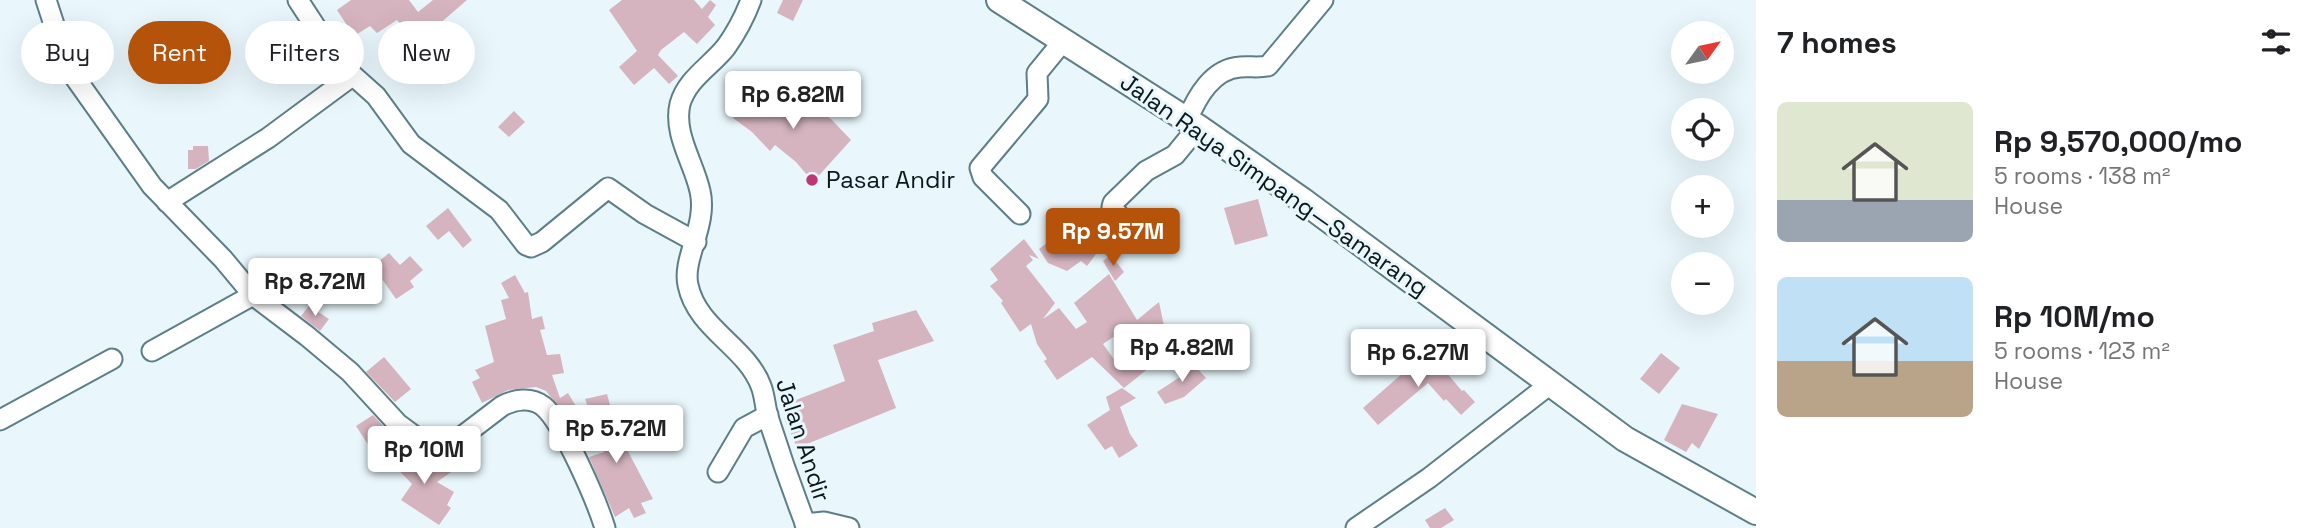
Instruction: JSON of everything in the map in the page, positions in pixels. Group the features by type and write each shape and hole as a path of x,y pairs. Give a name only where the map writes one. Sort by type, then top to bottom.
{"main road":[{"name":"Jalan Raya Simpang—Samarang","path":"999,0 1193,124 1431,294 1549,385 1625,439 1756,513"}],"street":[{"path":"46,0 62,49 76,79 152,186 223,259 253,295 350,372 398,424 432,449 435,457 502,405 511,401 529,400 542,405 553,418 580,470 605,528"},
{"path":"298,0 312,21"},
{"name":"Jalan Andir","path":"751,0 726,47 689,85 680,103 678,122 700,190 702,208 696,242 687,269 687,283 693,300 707,322 749,363 762,387 768,415 806,526"},
{"path":"1127,226 1112,207 1113,203 1146,171 1175,155 1193,124 1197,96 1213,80 1232,68 1243,66 1254,69 1268,66 1323,0"},
{"path":"1020,214 983,177 980,168 1038,99 1037,74 1064,40"},
{"path":"167,202 268,138 341,84"},
{"path":"362,84 376,96 411,144 499,210 526,246 542,243 608,188 645,214 696,242"},
{"path":"152,351 253,295"},
{"path":"0,420 112,359"},
{"path":"1368,525 1549,385"},
{"path":"718,472 728,450 744,428 768,415"},
{"path":"806,526 824,522 849,528"}],"building":[{"path":"351,0 409,0 418,12 433,0 467,0 443,21 378,21 377,33 370,26 364,30 364,21 344,21 337,10"},
{"path":"622,0 694,0 702,9 710,0 716,5 708,17 715,25 697,44 684,32 661,50 658,55 678,76 669,84 654,68 634,85 619,67 637,51 609,10"},
{"path":"783,0 803,0 793,21 777,13"},
{"path":"768,82 807,116 814,108 831,119 851,140 813,182 796,162 775,145 770,151 752,132 733,118"},
{"path":"514,111 525,122 509,137 498,127"},
{"path":"193,146 208,146 209,161 196,169 188,169 188,150 193,150"},
{"path":"1258,199 1268,236 1235,245 1224,208"},
{"path":"448,208 472,240 463,248 449,231 438,240 426,226"},
{"path":"1087,220 1101,238 1093,244 1096,254 1087,266 1081,261 1067,271 1048,263 1039,249 1051,240 1056,247 1080,240 1078,227"},
{"path":"1024,239 1039,259 1029,255 1033,260 1026,266 1055,303 1043,319 1059,308 1076,329 1087,322 1074,303 1109,274 1137,320 1159,302 1165,331 1150,355 1155,363 1124,388 1092,357 1057,380 1044,361 1047,359 1037,344 1031,324 1020,332 1001,303 1003,301 990,286 998,280 990,269","holes":["1122,331 1135,353 1118,365 1103,344"]},
{"path":"389,253 400,265 410,256 423,270 410,281 414,287 396,299 382,279 370,269"},
{"path":"1111,255 1124,272 1115,281 1103,261"},
{"path":"515,275 525,293 528,292 532,319 542,316 545,329 540,330 547,355 560,354 564,373 552,375 560,398 568,393 577,408 565,414 546,391 536,387 508,390 482,403 472,382 480,378 475,370 494,362 485,326 506,319 501,300 509,298 501,283"},
{"path":"309,306 329,319 320,331 301,316"},
{"path":"916,310 934,341 878,360 896,408 797,448 784,418 788,418 783,405 845,381 833,345 874,331 872,323"},
{"path":"1428,351 1462,391 1475,402 1461,415 1428,383 1378,425 1363,408"},
{"path":"1661,353 1680,368 1659,394 1640,379"},
{"path":"384,357 411,389 395,402 366,372"},
{"path":"1189,360 1206,378 1184,397 1165,404 1157,392 1180,377 1177,372"},
{"path":"1122,388 1136,398 1120,407 1130,434 1138,446 1119,458 1112,446 1105,450 1087,425 1110,410 1106,397"},
{"path":"607,394 613,416 606,417 616,440 621,438 653,499 641,503 646,513 634,518 629,508 615,517 589,457 604,452 585,399"},
{"path":"1682,404 1718,414 1699,449 1692,443 1686,452 1664,440"},
{"path":"373,415 392,435 371,449 356,426"},
{"path":"403,446 429,473 448,462 454,470 437,482 454,492 447,505 451,508 439,525 401,500 412,484 389,460"},
{"path":"1445,508 1454,520 1441,528 1430,528 1425,520"}],"place":[{"name":"Pasar Andir","path":"812,180"}]}
